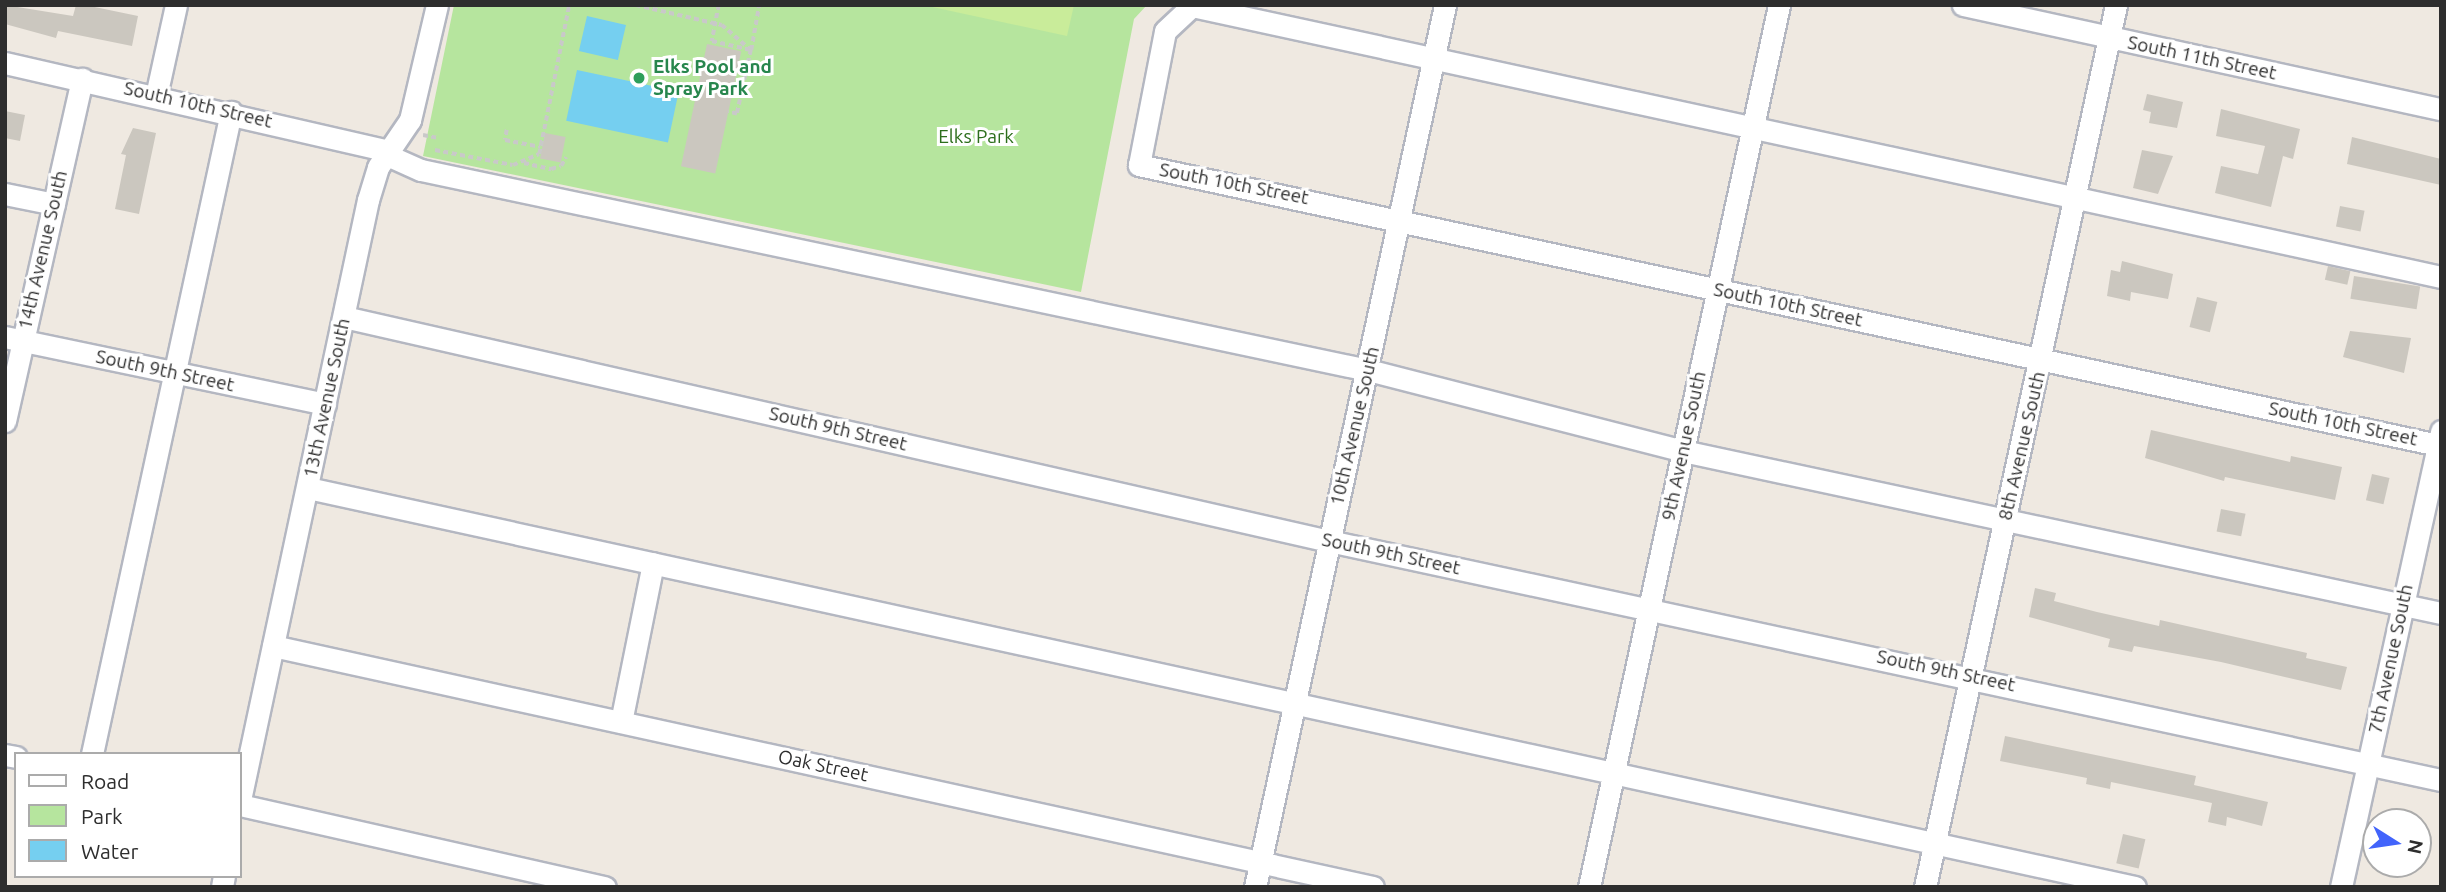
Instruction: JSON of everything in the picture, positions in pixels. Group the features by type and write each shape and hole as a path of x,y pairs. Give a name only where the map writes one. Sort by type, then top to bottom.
{"street":[{"path":"156,96 176,5"},
{"name":"13th Avenue South","path":"242,793 368,200 388,153 414,107 437,5"},
{"name":"10th Avenue South","path":"1255,887 1445,5"},
{"name":"9th Avenue South","path":"1589,887 1779,5"},
{"name":"South 11th Street","path":"1963,5 2441,109"},
{"name":"8th Avenue South","path":"1925,887 2042,359 2116,5"},
{"name":"South 10th Street","path":"1433,61 1192,6 1165,30 1139,165 1400,218 1718,290 2042,359 2439,438"},
{"path":"1433,61 2441,277"},
{"name":"South 10th Street","path":"5,63 231,112 388,153 421,170 1368,370 1683,451 2441,613"},
{"name":"14th Avenue South","path":"5,421 13,339 54,204 82,79"},
{"path":"92,752 231,112"},
{"path":"5,194 54,204"},
{"name":"South 9th Street","path":"344,317 1329,541 1648,611 1970,675 2441,780"},
{"name":"South 9th Street","path":"13,339 325,404"},
{"name":"7th Avenue South","path":"2341,887 2439,438"},
{"path":"308,488 2135,887"},
{"path":"621,722 653,563"},
{"name":"Oak Street","path":"273,646 1373,887"},
{"path":"242,803 605,887"}],"path":[{"path":"522,163 540,147 569,5"},
{"path":"636,5 662,8 716,23 751,50"},
{"path":"719,5 712,41 751,50"},
{"path":"728,112 737,114 760,5"},
{"path":"737,71 746,73"},
{"path":"507,130 505,140 540,147"},
{"path":"435,150 551,169 561,166 566,157"}],"green space":[{"name":"Elks Park","path":"454,5 1147,5 1134,19 1081,292 423,156"},
{"path":"923,5 1074,5 1067,36"}],"water":[{"path":"587,16 626,25 618,60 579,51"},
{"path":"577,70 679,92 668,142 566,121"}],"building":[{"path":"5,5 73,16 76,5 85,5 138,16 132,46 58,31 56,38 5,24"},
{"path":"707,44 741,51 715,174 681,166"},
{"path":"2147,94 2183,102 2177,128 2149,123 2151,112 2143,110"},
{"path":"2221,109 2300,129 2293,159 2283,156 2271,207 2215,193 2221,166 2258,174 2265,146 2216,136"},
{"path":"5,111 25,115 20,141 5,138"},
{"path":"133,128 156,133 139,214 115,209 126,155 121,154"},
{"path":"545,133 566,137 561,163 540,159"},
{"path":"2352,137 2441,159 2441,185 2347,164"},
{"path":"2142,150 2173,156 2158,194 2133,188"},
{"path":"2340,206 2365,211 2361,231 2336,227"},
{"path":"2122,261 2173,274 2168,299 2131,292 2130,301 2107,296 2111,270 2120,272"},
{"path":"2328,266 2350,271 2347,285 2325,280"},
{"path":"2354,276 2420,286 2417,309 2350,299"},
{"path":"2197,297 2217,302 2210,332 2190,327"},
{"path":"2350,331 2411,338 2404,373 2343,357"},
{"path":"2151,430 2290,462 2291,456 2342,467 2335,500 2225,477 2224,481 2145,458"},
{"path":"2372,474 2390,478 2383,504 2366,500"},
{"path":"2221,509 2246,514 2241,536 2217,532"},
{"path":"2035,588 2056,593 2054,601 2097,612 2159,626 2160,620 2307,653 2306,658 2347,667 2341,690 2221,662 2134,646 2132,652 2108,647 2110,639 2029,617"},
{"path":"2005,736 2196,776 2194,785 2268,802 2262,826 2227,817 2226,826 2208,822 2212,803 2111,782 2110,789 2086,784 2087,778 2000,761"},
{"path":"2123,834 2145,839 2139,868 2116,863"}],"place":[{"name":"Elks Pool and Spray Park","path":"639,78"}]}
